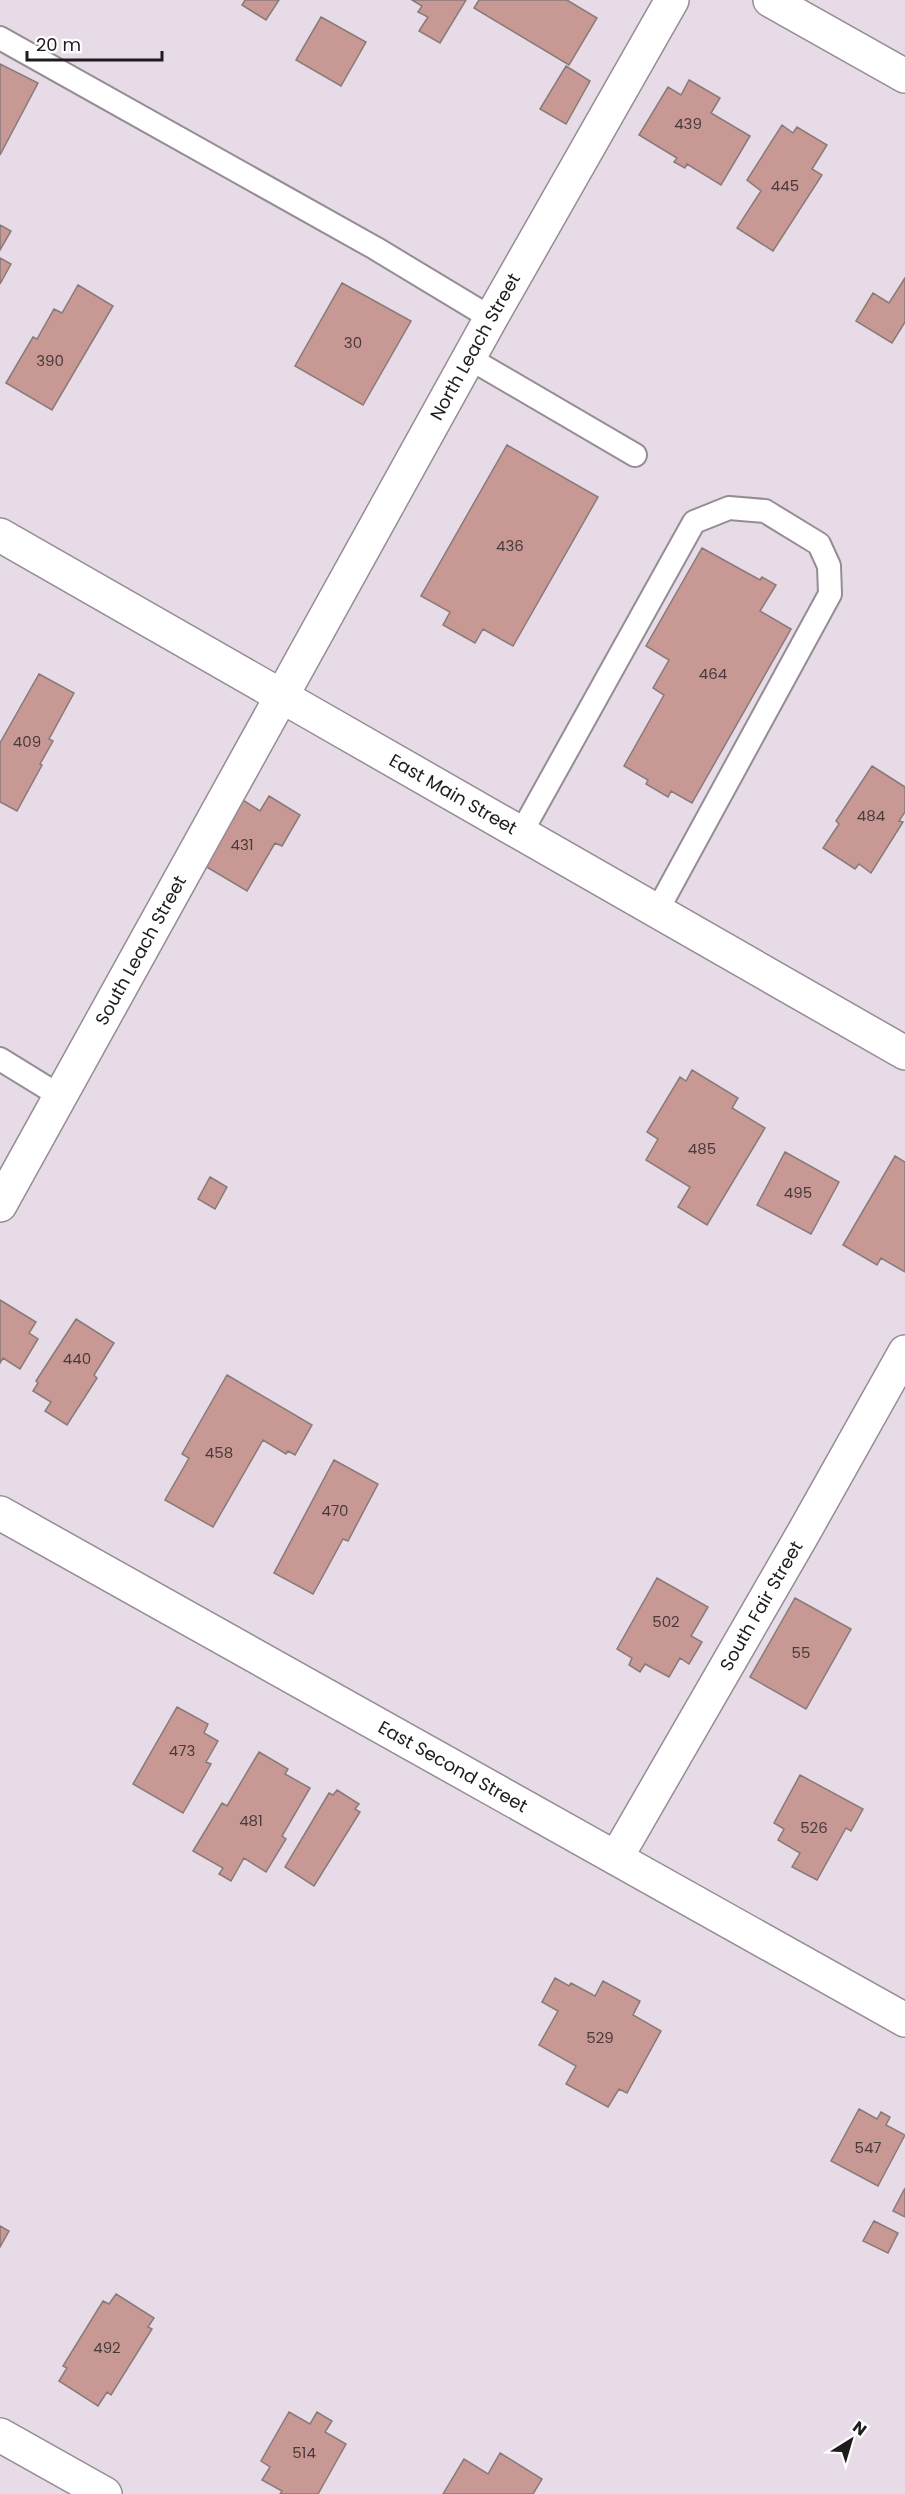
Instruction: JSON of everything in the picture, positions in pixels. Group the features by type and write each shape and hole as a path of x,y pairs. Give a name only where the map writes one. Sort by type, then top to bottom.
{"street":[{"name":"North Leach Street","path":"281,697 490,318 672,0"},
{"path":"770,0 905,76"},
{"name":"East Main Street","path":"0,535 905,1053"},
{"name":"South Leach Street","path":"0,1205 281,697"},
{"name":"South Fair Street","path":"616,1858 905,1352"},
{"name":"East Second Street","path":"0,1513 905,2020"},
{"path":"0,2435 100,2493"}],"lane":[{"path":"0,38 375,248 490,318"},
{"path":"469,358 635,455"},
{"path":"521,833 694,522 729,508 765,511 819,544 829,566 830,594 657,911"},
{"path":"0,1059 60,1096"}],"building":[{"path":"245,0 279,0 266,20 242,5"},
{"path":"412,0 466,0 440,43 419,31 428,17 418,12 422,6"},
{"path":"479,0 567,0 597,18 569,65 474,8"},
{"path":"321,17 366,42 341,86 296,60"},
{"path":"0,64 38,83 0,155"},
{"path":"566,66 590,81 566,124 540,109"},
{"path":"689,80 720,98 711,113 750,136 721,185 687,164 685,168 674,162 677,158 639,135 668,87 681,95"},
{"path":"782,125 793,133 797,127 827,145 812,169 822,175 773,251 737,228 761,191 747,180"},
{"path":"0,225 11,231 0,250"},
{"path":"0,258 11,264 0,284"},
{"path":"905,278 905,322 892,343 856,321 873,293 889,303"},
{"path":"342,283 411,321 363,405 295,366"},
{"path":"78,285 113,306 52,410 6,383 33,337 37,339 54,309 62,313"},
{"path":"507,445 598,497 513,646 483,629 475,643 443,625 450,612 421,596"},
{"path":"702,548 760,580 762,577 776,585 760,611 791,629 692,803 671,791 668,797 646,784 648,780 624,766 664,695 653,688 669,660 646,646"},
{"path":"39,674 74,693 49,739 53,741 40,764 42,765 17,811 0,802 0,743"},
{"path":"872,766 905,787 905,812 899,821 903,822 871,873 859,864 855,869 823,848 839,824 836,821"},
{"path":"269,796 300,815 282,846 275,843 247,891 200,863 243,800 260,811"},
{"path":"692,1070 738,1098 732,1108 765,1128 707,1225 678,1207 690,1187 646,1160 658,1139 647,1132 680,1077 686,1081"},
{"path":"785,1152 839,1182 811,1234 757,1205"},
{"path":"895,1156 905,1162 905,1272 881,1258 877,1265 843,1245"},
{"path":"210,1177 227,1187 215,1209 198,1199"},
{"path":"0,1300 36,1322 29,1333 38,1339 20,1369 3,1358 0,1363"},
{"path":"76,1319 114,1343 94,1375 97,1378 67,1425 45,1411 51,1402 33,1391 38,1383 36,1381"},
{"path":"227,1375 312,1425 295,1455 288,1451 286,1454 263,1440 213,1527 165,1500 189,1458 182,1454"},
{"path":"334,1460 378,1484 348,1541 343,1539 313,1594 274,1573"},
{"path":"657,1578 708,1607 691,1636 702,1642 689,1664 680,1658 669,1677 645,1664 640,1672 629,1665 632,1658 617,1649"},
{"path":"795,1598 851,1629 806,1709 750,1677"},
{"path":"177,1707 208,1724 204,1733 218,1741 206,1762 211,1764 183,1813 133,1784"},
{"path":"259,1752 288,1769 285,1774 310,1788 282,1836 286,1839 266,1872 244,1858 231,1881 219,1874 223,1868 193,1851 222,1803 227,1806"},
{"path":"800,1775 863,1809 851,1831 846,1828 817,1880 792,1867 800,1853 778,1840 784,1829 774,1823"},
{"path":"337,1790 359,1804 355,1809 360,1812 314,1886 285,1867 329,1793 333,1795"},
{"path":"555,1978 569,1986 571,1983 595,1996 603,1981 640,2001 633,2015 661,2031 627,2093 619,2089 608,2107 566,2084 576,2066 539,2045 558,2011 542,2002"},
{"path":"859,2109 877,2119 881,2112 890,2117 886,2125 905,2135 878,2186 831,2161"},
{"path":"905,2188 905,2217 893,2211"},
{"path":"874,2221 898,2233 888,2253 863,2241"},
{"path":"0,2226 9,2231 0,2247"},
{"path":"116,2294 154,2318 148,2327 152,2329 111,2395 107,2392 98,2406 59,2381 67,2368 63,2366 103,2301 109,2304"},
{"path":"289,2412 310,2424 317,2412 332,2421 325,2432 346,2444 318,2494 280,2494 282,2491 262,2480 270,2467 261,2461"},
{"path":"500,2453 542,2479 533,2494 443,2494 464,2459 488,2474"}]}
